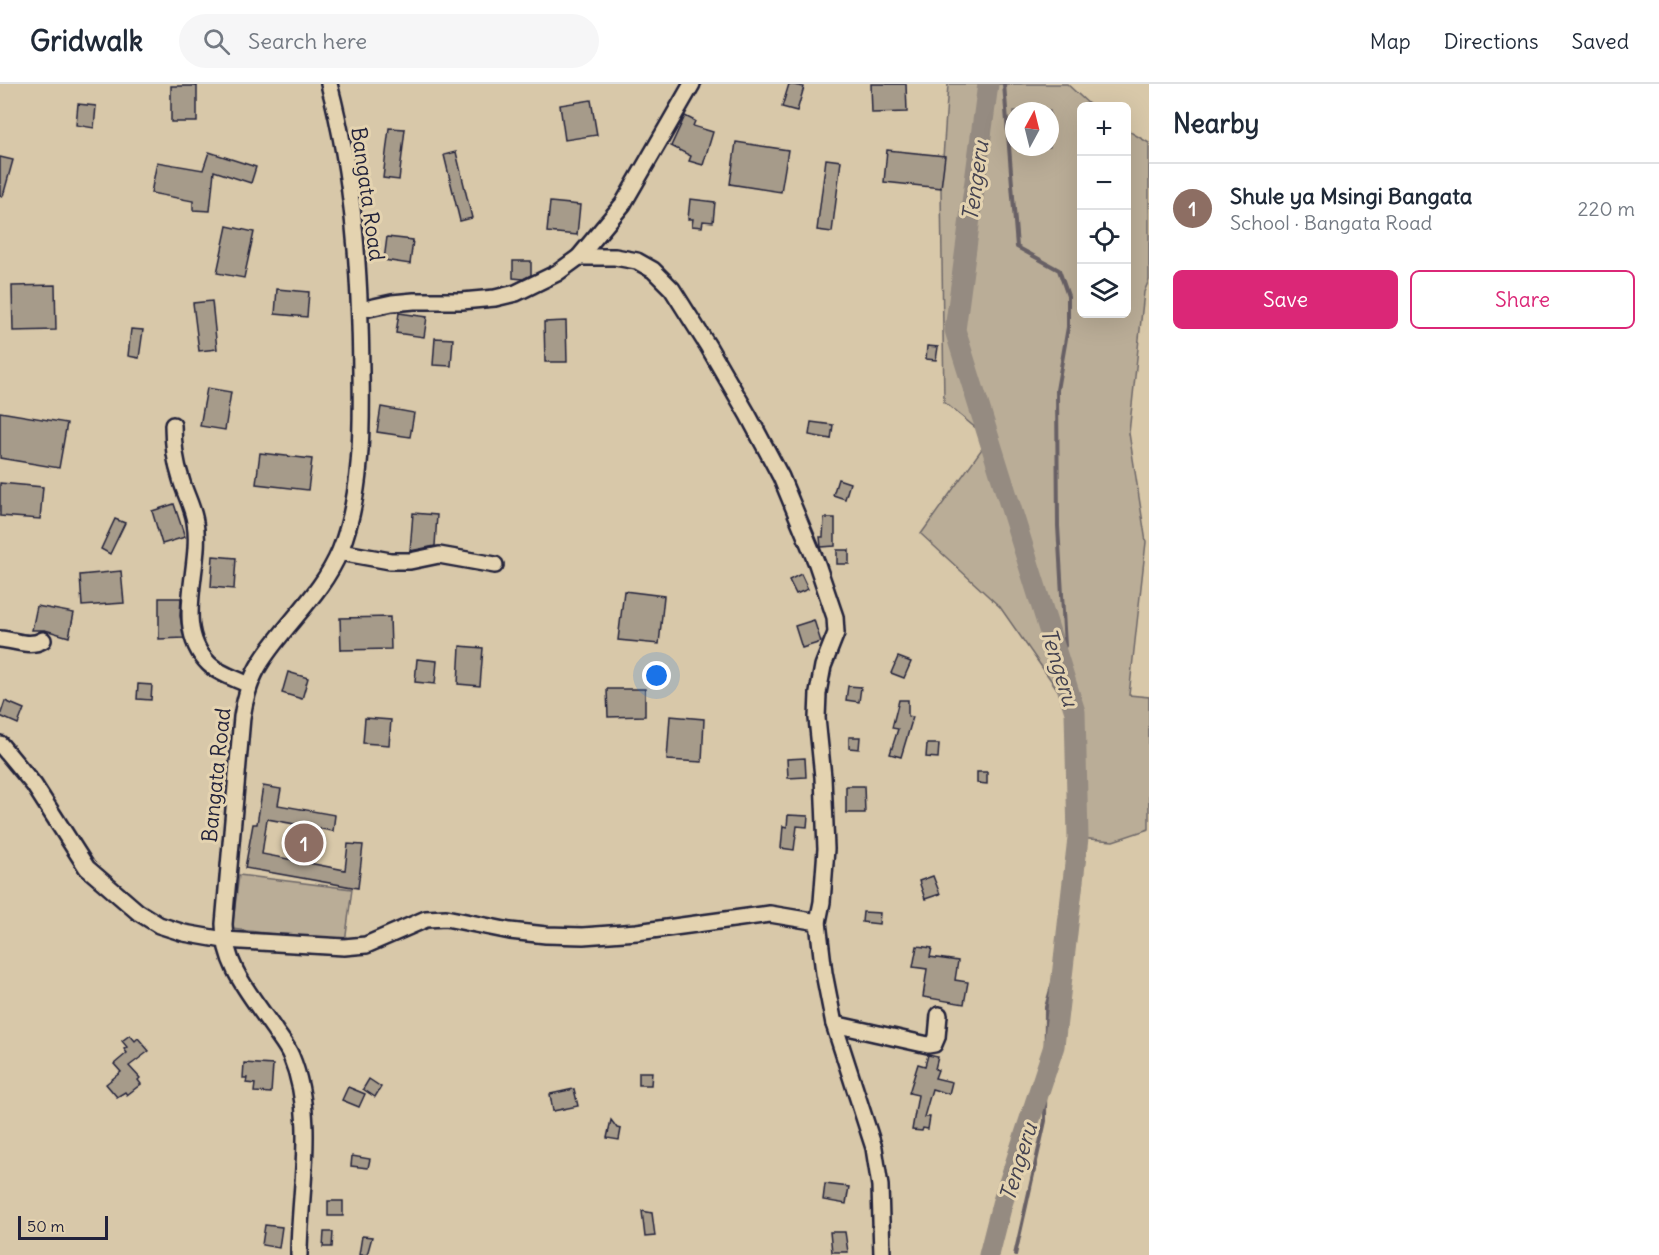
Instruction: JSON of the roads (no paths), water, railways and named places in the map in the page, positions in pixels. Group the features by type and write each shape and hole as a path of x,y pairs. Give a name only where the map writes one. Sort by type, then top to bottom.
{"street":[{"name":"Bangata Road","path":"299,1255 304,1118 302,1087 291,1053 237,976 226,952 224,909 241,727 249,685 262,660 325,578 340,552 356,486 360,431 360,310 357,252 346,162 329,84"},
{"path":"360,310 414,301 495,298 516,293 543,282 579,257 623,204 692,84"},
{"path":"579,257 615,257 637,261 653,270 672,289 708,346 765,446 794,508 837,623 836,633 823,666 818,693 826,849 818,922 824,973 834,1024 874,1148 880,1186 882,1255"},
{"path":"173,425 176,458 193,511 196,532 190,617 194,640 209,664 249,685"},
{"path":"340,552 390,561 410,561 439,555 495,565"},
{"path":"0,639 30,645 43,640"},
{"path":"0,744 34,785 87,868 107,887 159,925 184,933 224,940 344,947 366,945 426,919 446,918 510,931 555,935 637,932 770,914 818,922"},
{"path":"834,1024 928,1045 934,1044 937,1037 939,1015"}],"waterway":[{"name":"Tengeru","path":"988,84 955,330 1075,712 1078,838 1054,1046 1002,1204 989,1255"},
{"path":"1004,84 1017,247 1059,270 1068,296 1068,327 1057,390 1058,526 1065,646"},
{"path":"1015,1255 1045,1121 1046,1007 1081,884 1071,734"}],"place":[{"name":"Shule ya Msingi Bangata","path":"304,843"}]}
